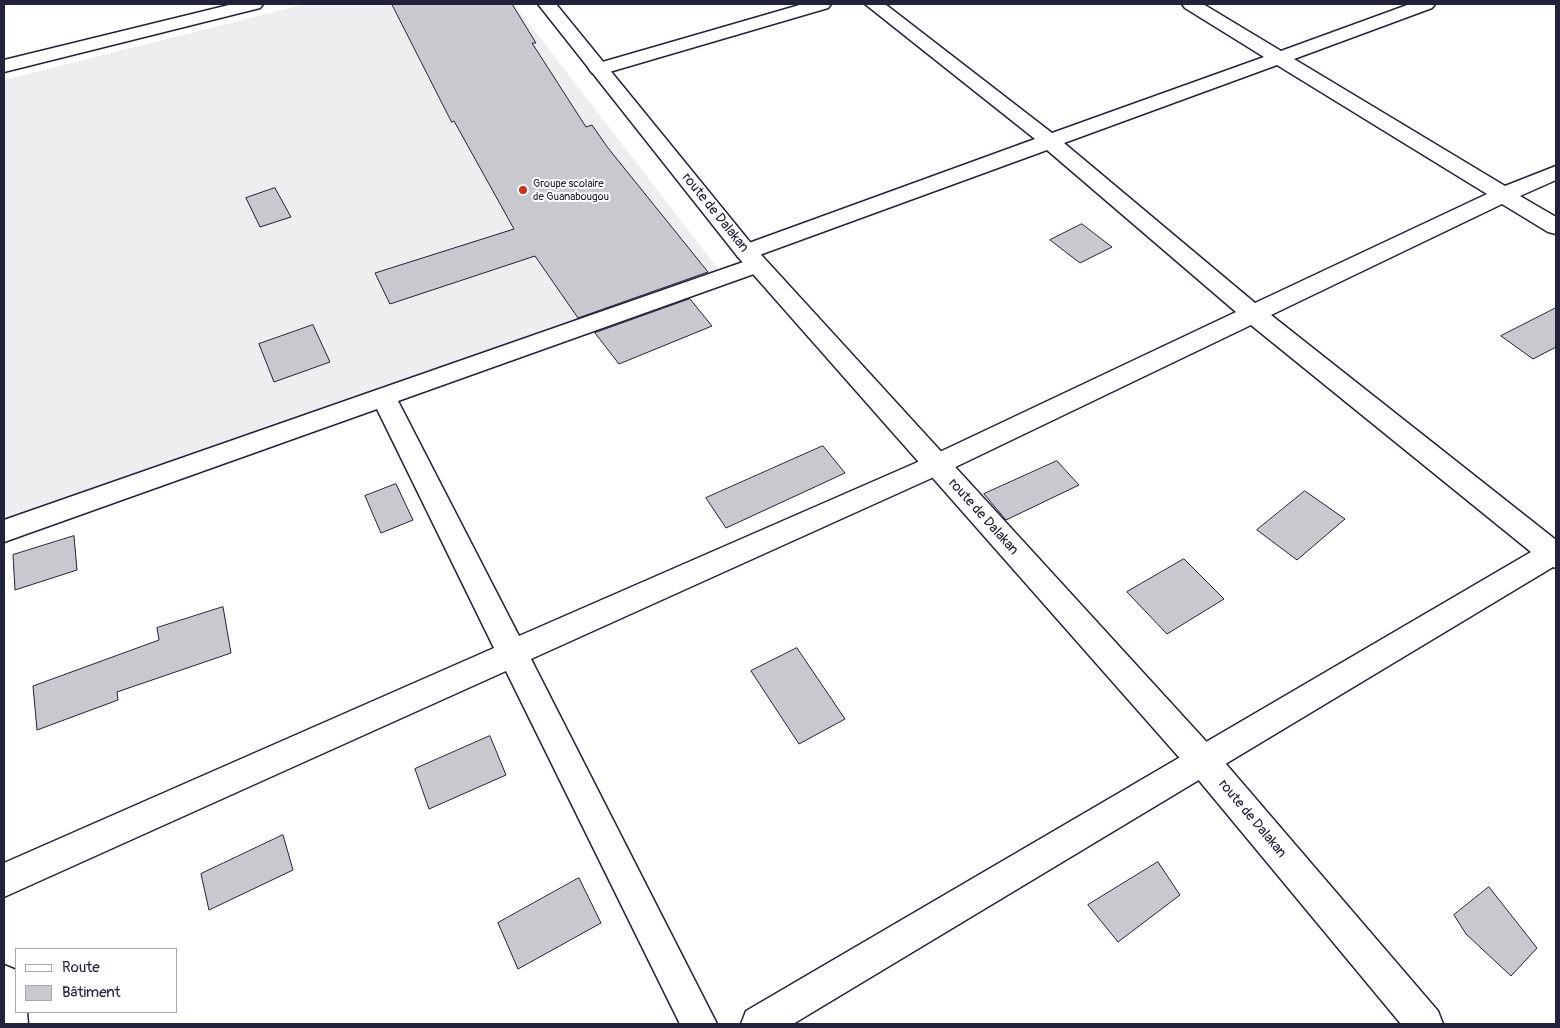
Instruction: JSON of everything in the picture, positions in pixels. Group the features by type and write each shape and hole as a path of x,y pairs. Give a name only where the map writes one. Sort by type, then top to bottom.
{"street":[{"path":"4,66 209,9 254,4"},
{"name":"route de Dalakan","path":"547,4 752,258 1203,761 1425,1024"},
{"path":"599,69 822,4"},
{"path":"759,1024 1555,554 1253,314 1048,140 874,4"},
{"path":"1191,4 1556,227"},
{"path":"4,531 384,398 752,258 1048,140 1426,4"},
{"path":"4,880 513,655 936,465 1503,195 1556,172"},
{"path":"384,398 699,1024"},
{"path":"4,983 10,1024"}],"shaded area":[{"path":"305,4 514,4 719,270 581,323 4,521 4,80"}],"building":[{"path":"392,4 512,4 536,43 532,43 586,127 592,125 608,148 708,272 578,318 535,256 390,304 375,273 514,229 454,121 452,122"},
{"path":"275,188 291,217 260,227 246,198"},
{"path":"1082,224 1112,247 1080,263 1050,240"},
{"path":"690,299 712,326 619,364 595,333"},
{"path":"1556,308 1556,347 1533,359 1501,336"},
{"path":"313,325 330,362 274,382 259,344"},
{"path":"823,446 845,473 726,528 706,498"},
{"path":"1057,461 1079,485 1006,520 984,494"},
{"path":"396,484 413,520 381,533 365,496"},
{"path":"1305,491 1345,519 1297,560 1257,530"},
{"path":"74,536 77,570 15,590 13,555"},
{"path":"1184,559 1224,599 1167,634 1127,592"},
{"path":"223,607 231,653 117,692 118,700 37,730 33,686 159,640 157,628"},
{"path":"797,648 845,719 799,744 751,671"},
{"path":"490,736 506,775 429,809 415,769"},
{"path":"283,835 293,870 209,910 201,874"},
{"path":"1158,862 1180,895 1118,942 1088,905"},
{"path":"579,878 601,923 518,969 498,923"},
{"path":"1489,887 1537,948 1511,976 1466,934 1454,915"}],"place":[{"name":"Groupe scolaire de Guanabougou","path":"523,190"}]}
